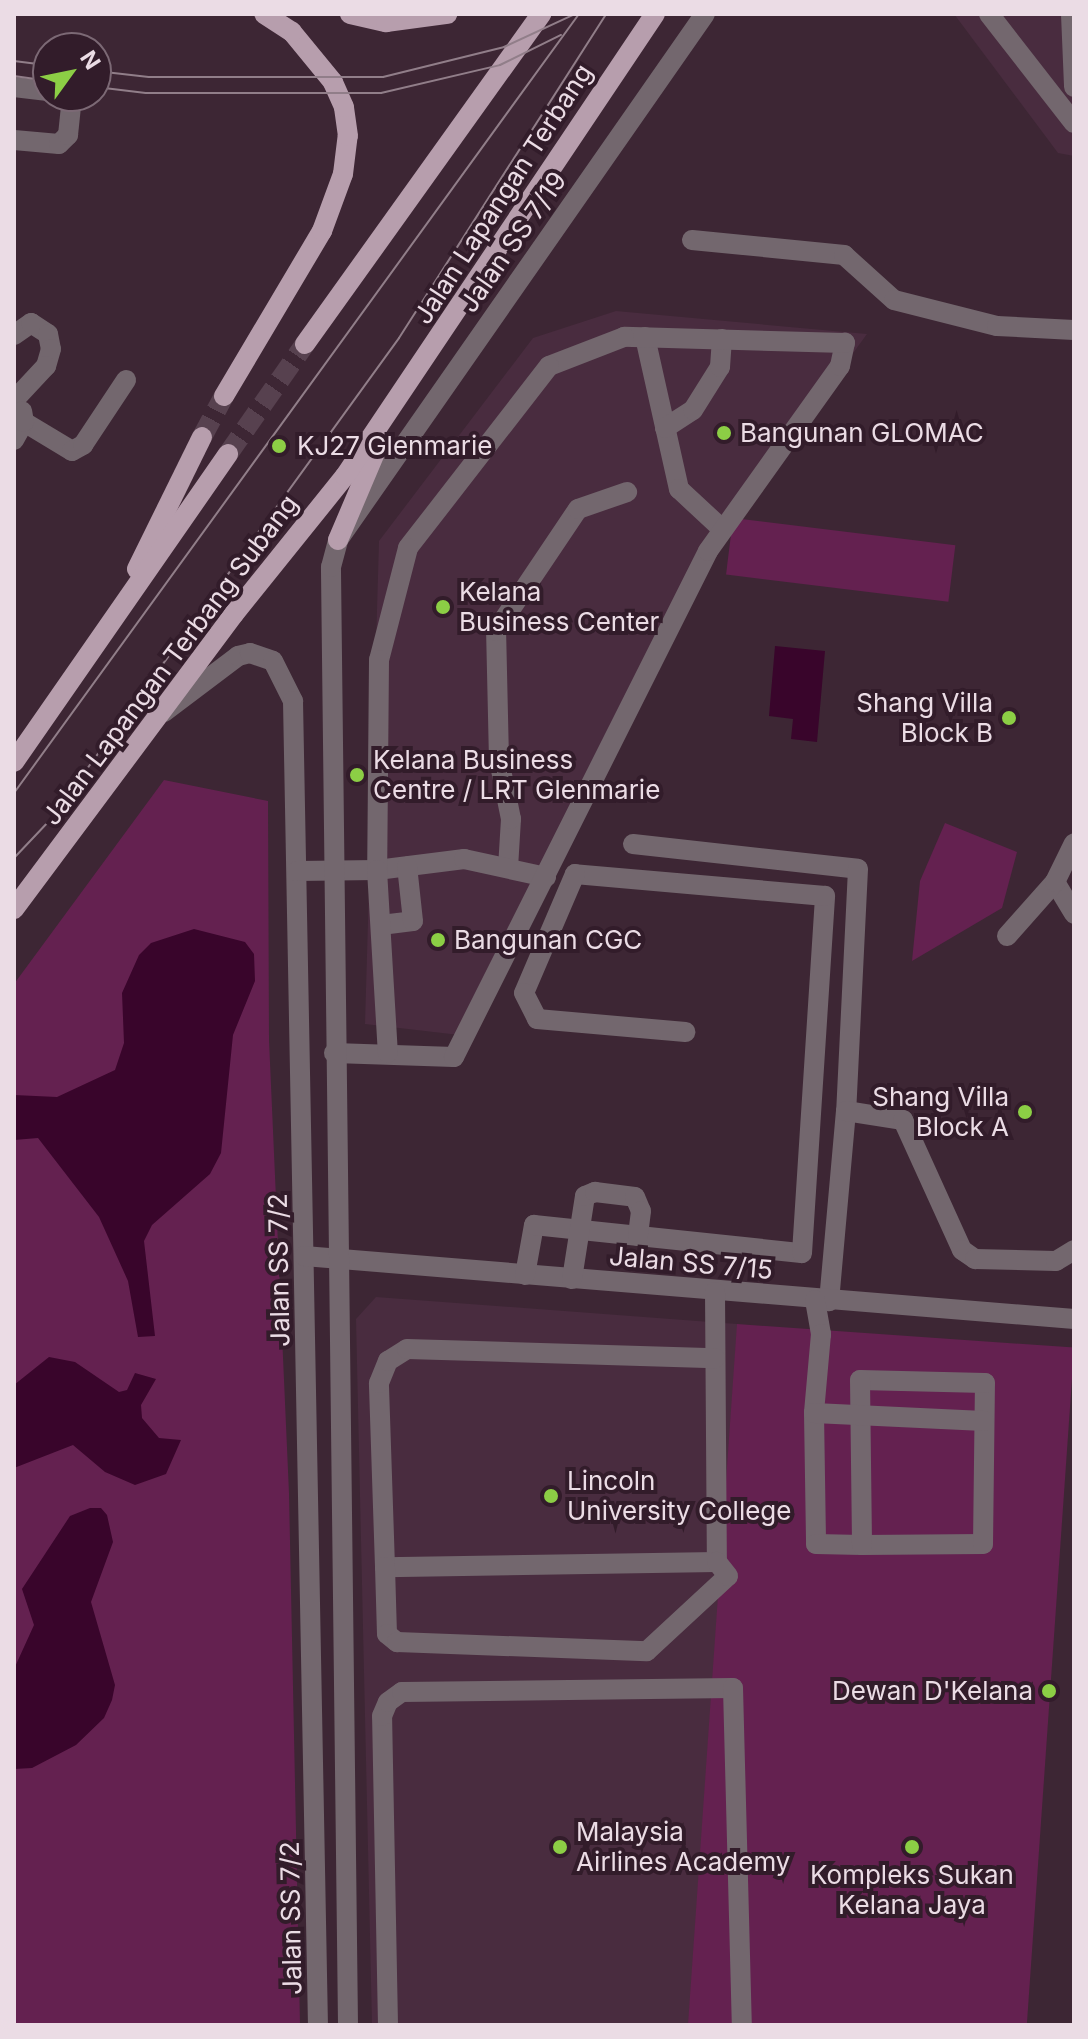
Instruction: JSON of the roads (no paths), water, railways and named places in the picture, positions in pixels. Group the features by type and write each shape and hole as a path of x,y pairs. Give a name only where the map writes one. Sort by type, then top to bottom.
{"main road":[{"path":"224,396 322,231 343,174 348,136 333,82 292,32 264,14"},
{"path":"350,14 386,22 447,14"},
{"path":"305,344 541,14"},
{"name":"Jalan Lapangan Terbang","path":"396,404 655,14"},
{"path":"338,540 396,404"},
{"name":"Jalan Lapangan Terbang Subang","path":"14,909 155,718 396,404"},
{"path":"119,609 202,437"},
{"path":"14,762 228,454"}],"street":[{"name":"Jalan SS 7/19","path":"338,540 705,14"},
{"path":"989,14 1074,123"},
{"path":"1071,14 1074,87"},
{"path":"14,140 59,144 68,135 70,112"},
{"path":"692,240 844,255 894,300 997,326 1074,330"},
{"path":"14,335 31,323 48,334 51,349 46,366 16,395 19,431 72,451 83,445 126,380"},
{"path":"334,1053 454,1057 722,529 840,366 845,343 624,337 549,366 408,548 379,660 377,870 388,1053"},
{"path":"645,337 679,489 722,529"},
{"path":"665,428 693,410 720,367 722,339"},
{"path":"508,868 511,819 499,760 496,631 578,509 627,492"},
{"path":"338,540 328,613 348,2025"},
{"name":"Jalan SS 7/2","path":"155,718 238,656 250,653 273,661 293,701 318,2025"},
{"path":"1007,936 1055,882 1074,843"},
{"path":"633,844 858,869 846,1111 822,1301 814,1413 816,1544 862,1545 983,1544 985,1383 860,1380 862,1545"},
{"path":"297,871 377,870 464,859 546,877"},
{"path":"381,925 413,921 407,866"},
{"path":"525,1275 532,1226 802,1253 825,896 575,874 524,993 537,1019 685,1032"},
{"path":"1055,882 1074,914"},
{"path":"846,1111 903,1120 962,1250 975,1259 1056,1261 1074,1250"},
{"path":"572,1279 577,1230 585,1196 631,1195 640,1205 638,1236"},
{"name":"Jalan SS 7/15","path":"304,1256 822,1301 1074,1319"},
{"path":"715,1292 717,1562 728,1576 647,1651 397,1642 387,1634 379,1383 388,1361 407,1349 715,1358"},
{"path":"814,1413 984,1421"},
{"path":"385,1567 717,1562"},
{"path":"388,2025 382,1716 388,1702 402,1692 733,1688 742,2025"}],"tunnel":[{"path":"228,454 305,344"},
{"path":"202,437 224,396"}],"tram line":[{"path":"112,73 149,77 383,77 504,47 575,14"},
{"path":"14,793 579,14"},
{"path":"14,858 50,820 399,338 606,14"},
{"path":"112,89 146,93 381,93 500,65 561,35"},
{"path":"14,61 32,63"},
{"path":"14,76 32,79"}],"place":[{"name":"Bangunan GLOMAC","path":"724,433"},
{"name":"KJ27 Glenmarie","path":"279,446"},
{"name":"Kelana Business Center","path":"443,607"},
{"name":"Shang Villa Block B","path":"1009,718"},
{"name":"Kelana Business Centre / LRT Glenmarie","path":"357,775"},
{"name":"Bangunan CGC","path":"438,940"},
{"name":"Shang Villa Block A","path":"1025,1112"},
{"name":"Lincoln University College","path":"551,1496"},
{"name":"Dewan D'Kelana","path":"1049,1691"},
{"name":"Malaysia Airlines Academy","path":"560,1847"},
{"name":"Kompleks Sukan Kelana Jaya","path":"912,1847"}]}
